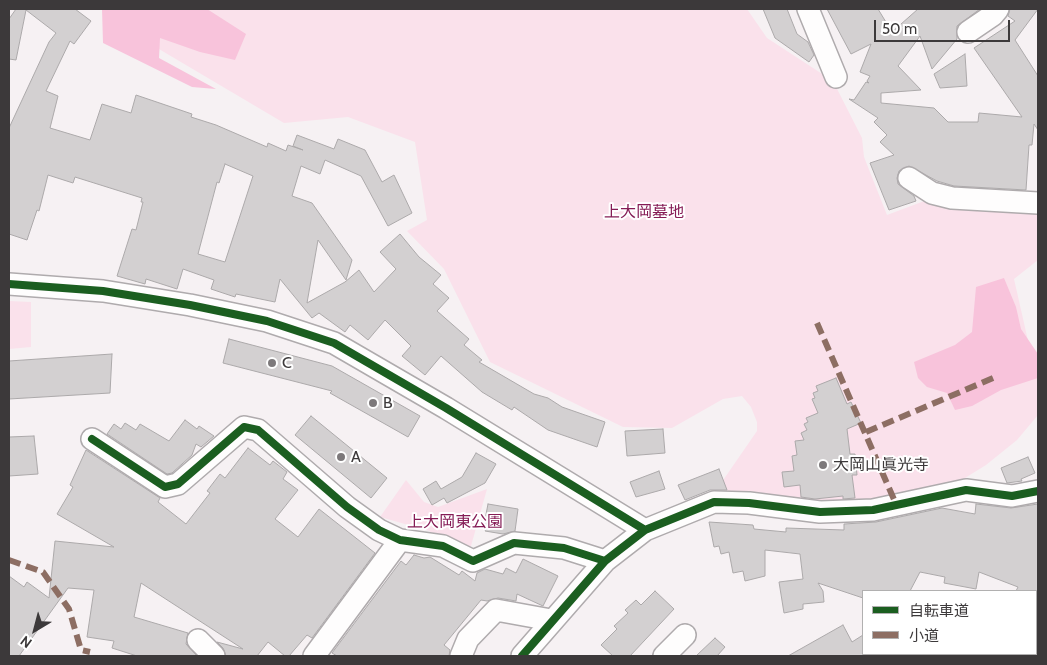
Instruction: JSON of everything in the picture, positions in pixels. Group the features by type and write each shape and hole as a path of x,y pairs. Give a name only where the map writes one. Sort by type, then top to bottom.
{"street":[{"path":"968,32 993,15 998,9"},
{"path":"811,11 836,77"},
{"path":"909,178 932,192 952,198 1038,203"},
{"path":"9,284 104,291 190,305 267,321 334,343 446,408 645,530"},
{"path":"92,439 165,487 178,484 244,427 258,430 346,507 379,530 400,540 443,546 473,561 514,543 564,548 605,560"},
{"path":"522,656 551,620 605,560 645,530 714,502 749,503 820,512 838,512 873,510 966,490 1012,496 1038,491"},
{"path":"314,656 400,540"},
{"path":"462,656 468,639 490,613 496,610 551,620"},
{"path":"664,656 685,635"},
{"path":"198,640 214,656"}],"green space":[{"name":"上大岡墓地","path":"121,9 747,9 767,38 833,81 862,138 864,157 887,215 927,200 1038,211 1038,260 1014,279 1029,345 1038,354 1038,415 1017,440 986,465 952,486 829,510 717,489 757,431 757,422 751,407 742,396 723,399 672,428 623,427 490,362 444,269 407,231 427,220 415,142 348,117 284,123 120,26"},
{"path":"9,301 31,302 31,347 9,349"},
{"name":"上大岡東公園","path":"406,480 424,502 438,507 487,489 471,546 466,547 430,534 430,531 380,517"}],"shaded area":[{"path":"102,9 207,9 246,34 235,60 200,52 160,38 159,58 216,89 192,87 103,43"},
{"path":"1004,278 1016,307 1021,329 1038,354 1038,378 1001,390 972,406 955,410 947,393 927,387 918,378 914,362 955,345 972,332 976,287"}],"building":[{"path":"16,9 75,9 91,21 74,44 70,41 46,91 58,96 50,128 90,140 102,104 131,113 136,95 192,114 191,117 216,125 267,147 268,143 286,151 288,145 303,150 293,146 297,135 334,149 338,139 365,150 382,182 394,175 412,213 388,226 361,176 325,160 320,174 301,166 292,196 312,203 352,260 346,280 318,240 307,303 345,282 359,270 374,292 396,269 380,252 400,234 419,257 441,275 433,284 449,298 437,311 469,339 464,345 482,360 479,362 534,394 548,398 562,407 605,422 597,447 548,430 514,407 512,410 482,392 441,356 425,375 402,356 411,346 385,320 368,340 350,325 345,332 319,313 312,318 280,279 275,302 236,294 235,297 211,289 214,280 183,269 177,289 146,279 145,284 117,276 132,229 136,230 143,202 141,202 142,198 75,177 73,183 48,175 39,211 37,210 27,240 9,234 9,128 49,42 56,33 26,10 16,60 9,59 9,19","holes":["225,164 253,176 225,262 198,254 217,182 219,183"]},
{"path":"763,9 787,9 797,34 808,42 814,55 809,62 775,38"},
{"path":"827,9 878,9 892,32 918,9 980,9 957,26 957,39 932,69 920,36 898,66 921,90 881,93 881,103 934,108 948,122 978,122 979,113 1022,117 974,48 1015,21 1008,16 1010,9 1038,9 1015,40 1038,76 1038,130 1034,124 1032,145 1029,145 1026,190 954,186 937,181 909,166 899,171 898,184 914,196 916,201 889,210 870,163 894,155 880,142 887,135 874,122 878,118 849,99 854,100 866,82 869,83 867,81 870,76 860,72 871,44 851,54"},
{"path":"965,54 967,86 940,88 934,74"},
{"path":"229,339 332,366 420,416 408,437 330,393 332,391 223,363"},
{"path":"112,354 110,393 9,399 9,361"},
{"path":"836,378 847,404 851,402 861,423 847,429 850,454 855,454 857,475 852,475 855,498 843,499 843,496 815,499 801,497 800,485 784,487 782,472 794,471 792,456 797,455 795,441 804,440 801,433 807,430 804,424 808,422 806,418 818,413 812,399 815,398 813,393 818,391 816,386"},
{"name":"A","path":"311,416 387,478 371,498 295,435"},
{"path":"185,420 197,429 199,426 214,436 201,447 196,444 192,455 172,473 167,474 107,434 114,424 121,429 125,423 136,430 140,424 169,441"},
{"path":"663,429 665,453 627,456 625,431"},
{"path":"34,436 38,474 9,476 9,437"},
{"path":"248,448 270,465 273,461 287,472 283,479 298,490 275,519 298,537 319,509 375,553 312,638 307,635 289,656 285,656 268,642 257,656 226,656 223,648 217,642 243,649 141,583 134,617 188,633 186,644 197,656 137,656 112,648 114,641 87,637 94,590 68,588 19,656 9,656 9,576 24,587 27,582 49,598 55,541 114,547 57,514 73,487 70,485 86,450 160,498 158,502 186,524 210,493 207,491 220,474 225,478"},
{"path":"476,453 496,464 485,483 447,503 444,498 432,505 423,489 436,481 441,489 462,477"},
{"path":"1028,457 1035,473 1021,479 1022,481 1007,483 1001,468"},
{"path":"719,469 727,490 710,490 685,500 678,485"},
{"path":"659,471 665,489 636,497 630,482"},
{"path":"488,504 518,509 515,531 503,534 485,531 486,526 484,525"},
{"path":"976,504 1011,508 1038,504 1038,591 1016,590 1018,587 979,572 976,589 944,583 945,577 920,572 911,590 862,590 862,598 818,583 823,591 824,602 803,604 803,609 784,613 779,582 803,579 800,554 765,550 765,576 745,581 743,571 733,573 729,552 721,554 719,546 714,547 709,522 753,525 754,529 786,532 786,528 844,530 844,524 876,522 942,508 975,514"},
{"path":"414,555 424,558 430,557 459,575 462,571 475,581 477,573 485,569 503,574 506,568 516,573 523,559 558,576 543,606 517,594 516,601 498,598 487,601 481,600 444,645 450,650 449,656 337,656 332,653 401,561 406,565"},
{"path":"655,591 674,609 630,656 613,656 601,645 617,629 614,626 628,613 625,610 636,600 641,605"},
{"path":"843,625 852,642 862,636 863,656 788,656"},
{"path":"715,638 725,647 717,656 696,656"}],"marked path":[{"path":"817,323 896,504"},
{"path":"866,432 998,376"},
{"path":"9,560 43,572 69,609 81,650 90,652"}],"cycle path":[{"path":"9,284 103,291 190,305 267,321 334,343 446,408 645,530"},
{"path":"92,439 165,487 178,484 244,427 258,430 347,507 379,530 400,540 443,546 473,561 514,543 564,548 605,561"},
{"path":"522,656 605,561 645,530 714,502 749,503 820,512 873,510 966,490 1012,496 1038,491"}],"place":[{"name":"C","path":"272,363"},
{"name":"B","path":"373,403"},
{"name":"A","path":"341,457"},
{"name":"大岡山眞光寺","path":"823,465"}]}
